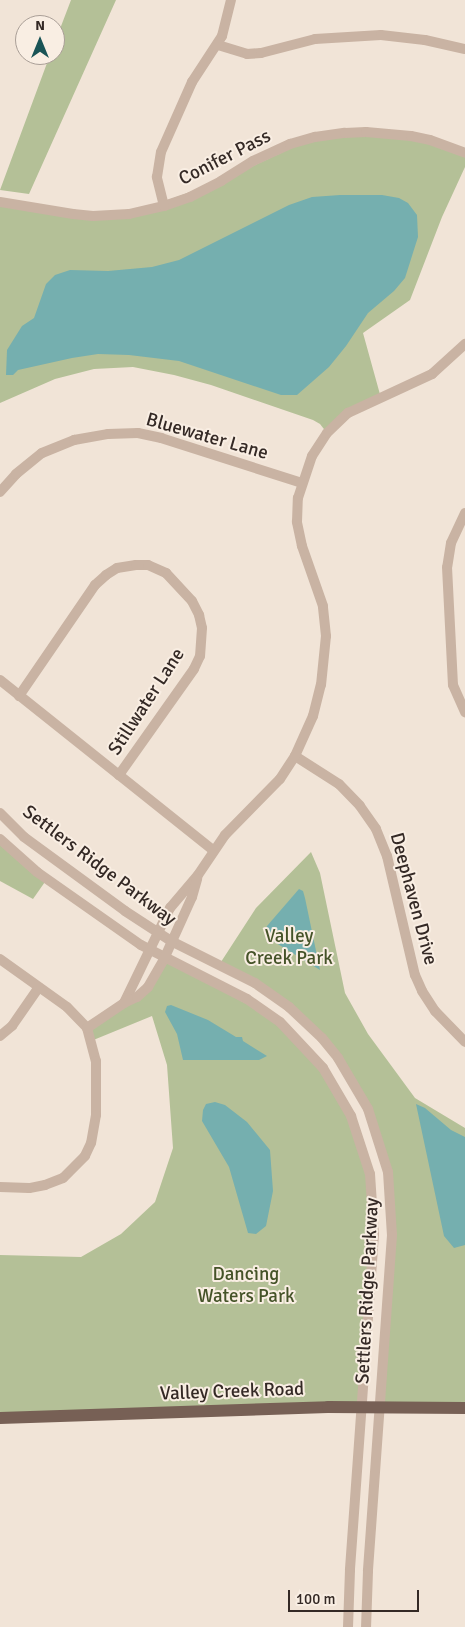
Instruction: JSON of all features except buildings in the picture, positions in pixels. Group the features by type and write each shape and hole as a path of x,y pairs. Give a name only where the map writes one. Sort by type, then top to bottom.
{"main road":[{"name":"Valley Creek Road","path":"0,1418 362,1407 465,1408"}],"street":[{"path":"164,206 157,177 162,152 192,82 218,45 226,26 231,0"},
{"path":"218,45 248,54 262,53 315,39 381,36 425,40 465,49"},
{"name":"Conifer Pass","path":"0,202 93,216 130,214 164,206 204,190 271,151 315,137 359,132 390,133 430,140 465,153"},
{"path":"124,1003 170,908 198,875 214,850 280,779 306,734 318,699 326,636 323,606 302,546 297,522 298,498 312,456 327,433 348,413 432,374 465,344"},
{"name":"Bluewater Lane","path":"0,492 16,474 42,453 74,440 108,434 138,433 161,438 302,483"},
{"path":"465,513 450,544 447,568 453,685 465,712"},
{"name":"Stillwater Lane","path":"19,696 95,586 106,575 118,568 136,565 148,566 166,573 192,601 199,615 202,642 200,656 194,669 119,775"},
{"path":"0,680 214,850"},
{"name":"Deephaven Drive","path":"295,756 339,784 360,806 376,830 387,856 415,975 422,991 435,1011 465,1042"},
{"name":"Settlers Ridge Parkway","path":"0,813 24,836 125,912 171,941 255,983 295,1012 322,1038 338,1058 368,1109 388,1172 392,1212 368,1571 366,1627"},
{"name":"Settlers Ridge Parkway","path":"0,839 37,872 150,951 247,999 280,1022 324,1068 351,1116 370,1174 374,1213 350,1570 348,1627"},
{"path":"87,1028 124,1003 137,997 148,986 164,959 192,897 198,875"},
{"path":"0,959 67,1007 87,1028 96,1062 96,1115 93,1136 85,1156 63,1178 45,1185 29,1188 0,1187"},
{"path":"0,1036 12,1026 40,986"}],"green space":[{"path":"71,0 116,0 29,194 0,190 46,65 65,65 65,16"},
{"path":"390,133 465,153 465,167 442,217 410,300 363,333 381,398 365,403 327,433 320,424 313,420 211,385 133,367 94,369 55,379 0,403 0,202 50,210 129,214 221,181 315,137"},
{"path":"0,839 47,879 33,899 0,881"},
{"name":"Valley Creek Park","path":"311,852 320,873 345,993 368,1034 415,1098 465,1128 465,1408 380,1407 391,1191 358,1090 305,1021 219,965 256,908"},
{"name":"Dancing Waters Park","path":"164,959 280,1022 343,1098 373,1194 362,1407 0,1418 0,1255 81,1257 121,1234 155,1202 173,1148 167,1065 152,1016 91,1041 87,1028 137,997"}],"water":[{"path":"382,195 399,198 408,203 417,215 418,237 405,278 394,291 368,313 329,367 297,395 281,395 179,361 129,355 98,354 72,358 18,370 13,375 6,375 7,350 22,326 34,318 46,284 55,275 70,270 108,271 152,267 179,260 289,205 312,197"},
{"path":"299,889 303,891 305,898 320,970 268,938 265,933 267,926"},
{"path":"171,1005 208,1020 236,1037 242,1037 243,1041 267,1056 259,1060 183,1060 177,1034 165,1012 167,1006"},
{"path":"215,1102 225,1105 247,1122 270,1150 273,1191 266,1226 256,1234 248,1233 229,1167 202,1121 203,1110 206,1104"},
{"path":"416,1104 425,1108 451,1130 465,1137 465,1245 454,1248 444,1236"}]}
